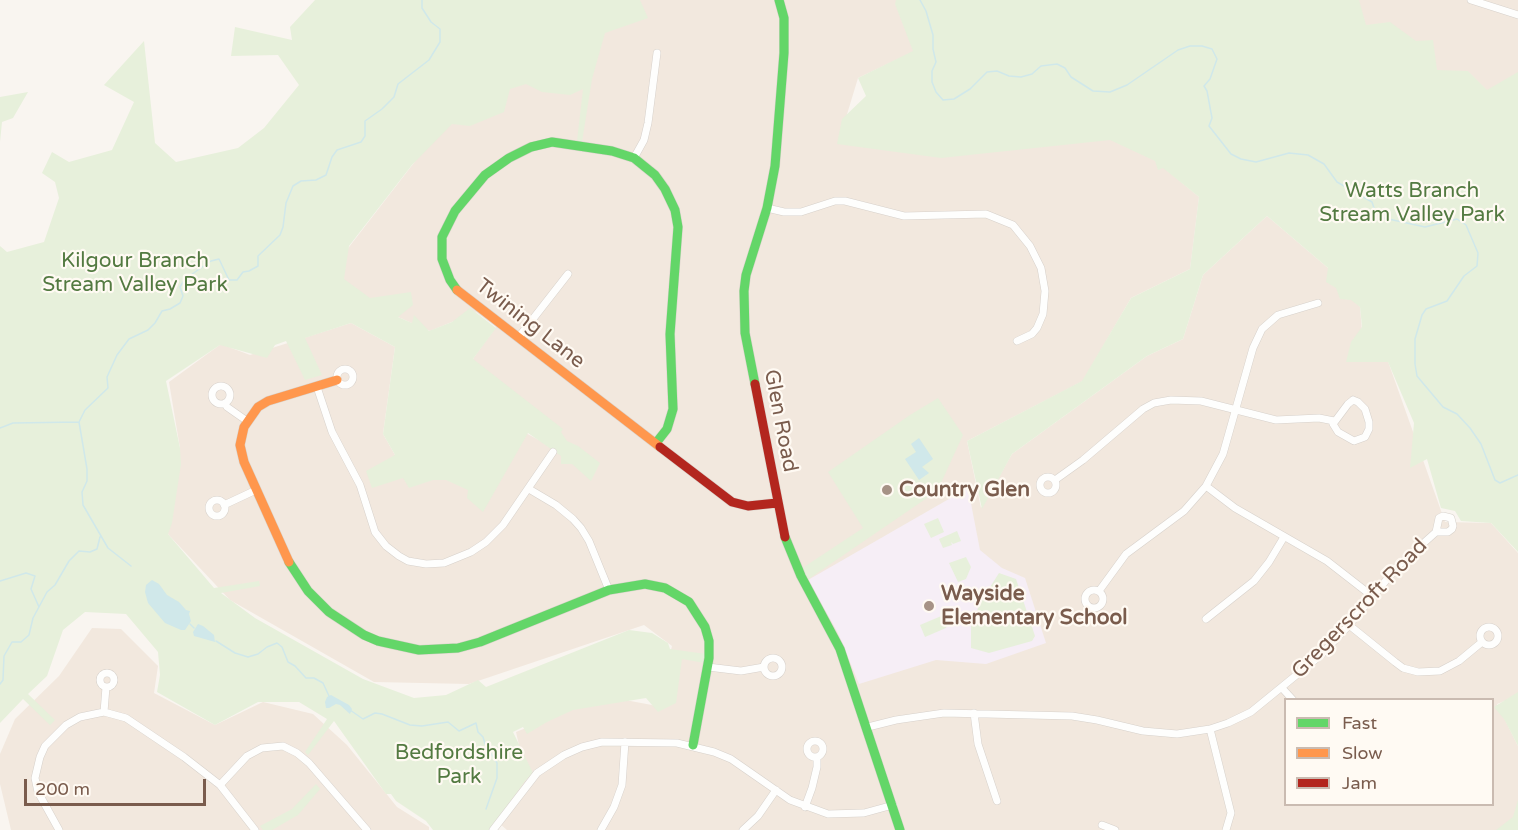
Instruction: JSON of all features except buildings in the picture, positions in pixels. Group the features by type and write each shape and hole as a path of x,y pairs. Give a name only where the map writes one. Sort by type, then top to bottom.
{"street":[{"name":"Glen Road","path":"779,0 784,18 784,53 775,166 767,208 746,275 743,309 745,333 785,537 793,559 840,649 900,830"},
{"path":"1471,0 1518,15"},
{"path":"634,158 644,140 648,123 657,53"},
{"name":"Twining Lane","path":"656,443 667,429 673,409 670,334 678,227 675,210 655,175 634,158 612,151 552,142 531,147 509,158 485,175 455,211 442,237 441,249 442,260 450,280 457,290 732,502 748,506 777,503"},
{"path":"767,208 784,212 801,212 835,201 845,201 904,216 986,214 1013,225 1030,246 1041,268 1045,291 1043,314 1037,328 1032,334 1017,341"},
{"path":"518,338 568,274"},
{"path":"1098,591 1126,554 1184,511 1206,486 1223,454 1253,348 1262,329 1278,315 1318,303"},
{"path":"337,380 268,401 258,407 247,421 240,445 244,462 286,558 308,591 329,612 347,625 378,641 419,650 458,648 480,642 609,590 627,586 655,585 679,594 690,602 708,634 708,667 693,745"},
{"path":"317,387 332,432 360,485 375,532 386,546 408,561 426,564 444,563 471,552 486,542 503,525 553,452"},
{"path":"1055,480 1083,460 1133,416 1154,404 1171,400 1189,399 1276,420 1320,418 1334,421"},
{"path":"1353,400 1365,409 1368,416 1368,433 1361,440 1354,441 1338,432 1333,427 1334,421 1353,400"},
{"path":"225,403 247,421"},
{"path":"1206,486 1235,508 1327,561 1372,596"},
{"path":"529,489 556,505 581,528 589,541 609,590"},
{"path":"224,505 256,490"},
{"name":"Gregerscroft Road","path":"867,727 924,715 974,713 1072,716 1161,734 1210,729 1251,712 1321,655 1398,566 1436,532"},
{"path":"1206,619 1254,581 1284,537"},
{"path":"1349,625 1403,668 1418,672 1440,670 1459,661 1482,642"},
{"path":"708,667 741,671 764,668"},
{"path":"104,712 106,687"},
{"path":"1282,688 1292,698"},
{"path":"58,830 38,792 35,778 40,757 45,747 66,725 80,717 104,712 126,718 184,757 220,785 255,830"},
{"path":"974,713 978,744 997,801"},
{"path":"1210,729 1230,806 1231,813 1226,830"},
{"path":"493,830 527,784 551,762 602,742 693,745 731,759 805,807 828,814 864,813 893,806"},
{"path":"601,830 614,807 622,785 625,742"},
{"path":"220,785 247,756 262,748 283,746 297,753 309,763 367,830"},
{"path":"805,807 812,788 817,758"},
{"path":"743,830 758,816 776,790"},
{"path":"1102,825 1115,830"}],"shaded area":[{"path":"604,0 903,0 917,50 858,78 838,144 1141,129 1163,167 1199,197 1190,269 1131,298 1083,381 967,441 981,508 1012,454 1147,356 1183,339 1203,275 1267,216 1328,268 1360,307 1364,355 1385,353 1445,522 1491,523 1518,553 1518,696 1497,704 1518,746 1518,830 507,830 492,817 525,772 516,732 604,696 657,706 672,646 644,625 469,684 374,682 230,600 165,531 180,448 169,382 221,344 250,355 351,323 395,347 383,434 395,455 524,432 550,446 472,360 496,327 476,312 430,331 373,306 329,273 420,155 479,93"},
{"path":"1299,0 1518,0 1518,134"},
{"name":"Wayside Elementary School","path":"968,488 980,550 1002,568 1025,578 1046,643 986,664 936,660 859,684 838,633 808,580"},
{"path":"92,628 121,629 158,666 154,693 215,725 263,702 313,714 347,745 397,807 429,827 429,830 11,830 0,784 0,754 15,719 59,676"}],"green space":[{"name":"Kilgour Branch Stream Valley Park","path":"315,0 640,0 648,18 605,33 592,79 582,142 577,141 583,89 570,95 542,92 526,84 510,89 504,112 470,126 452,124 412,165 349,246 344,279 370,298 411,292 413,305 398,317 412,323 414,315 429,331 452,322 470,308 496,328 473,359 563,429 561,432 567,441 578,446 600,463 591,481 572,464 561,464 561,456 528,433 483,512 467,498 468,490 446,480 433,480 409,488 403,478 372,488 366,471 395,455 383,434 395,347 351,323 305,338 322,375 305,380 286,341 275,345 267,358 220,345 166,381 180,448 181,464 172,523 168,534 214,588 259,581 260,586 221,593 255,618 363,679 414,698 446,695 478,680 486,687 629,630 652,633 668,643 670,649 706,654 705,663 682,659 676,703 658,712 646,698 573,710 527,734 523,727 513,732 533,773 490,830 433,830 426,821 396,801 391,794 386,794 334,721 308,755 305,752 327,719 299,702 258,702 215,725 157,692 160,675 158,652 126,614 85,612 63,630 47,676 28,694 55,720 50,725 23,699 0,723 0,246 7,252 44,242 59,198 55,182 42,173 52,152 69,162 112,150 134,102 104,85 144,41 155,143 176,162 238,148 264,128 299,85 278,55 231,56 235,27 292,40 290,27"},
{"name":"Watts Branch Stream Valley Park","path":"896,0 1359,0 1366,25 1390,22 1416,41 1433,40 1437,70 1468,71 1487,90 1518,72 1518,552 1491,523 1461,521 1455,511 1441,508 1427,459 1410,468 1414,423 1388,362 1346,362 1351,342 1362,327 1360,307 1351,300 1340,299 1336,288 1326,282 1328,268 1267,216 1203,275 1183,339 1147,356 1012,454 982,509 967,441 1082,381 1131,298 1190,269 1199,197 1163,168 1158,170 1155,161 1110,140 941,158 837,144 842,119 866,96 858,78 913,51 895,4"},
{"path":"28,92 13,118 2,122 0,142 0,97"},
{"name":"Country Glen","path":"938,398 963,435 941,483 927,498 807,580 801,569 863,528 828,472"},
{"path":"938,518 944,532 931,538 924,524"},
{"path":"957,531 961,541 953,544 951,542 952,545 943,548 939,539"},
{"path":"966,557 971,567 966,579 958,582 949,563"},
{"path":"999,573 1016,579 1035,636 1032,641 989,653 971,648 971,626 980,603"},
{"path":"946,614 949,620 946,628 925,637 920,625"},
{"path":"1518,692 1518,746 1504,719 1494,707"},
{"path":"316,784 320,789 298,815 272,830 263,830 260,826 292,809"},
{"path":"1518,800 1518,830 1496,830 1513,817"}],"water":[{"path":"919,438 933,459 922,467 929,473 919,480 905,459 916,452 911,444"},
{"path":"152,580 159,584 167,595 190,611 191,621 185,630 165,623 148,603 146,585"},
{"path":"198,624 214,635 215,642 194,636 193,632"},
{"path":"331,695 349,705 352,709 350,714 336,704 326,708 325,702"}],"waterway":[{"path":"131,566 108,548 83,505 82,492 87,481 87,469 79,422 85,410 108,388 107,377 117,355 129,339 148,330 162,311 180,303 183,296 180,287 185,279 211,261 219,259 229,280 237,280 243,272 258,266 258,256 280,235 286,203 293,186 301,181 316,180 326,175 337,150 361,142 365,136 365,121 394,97 398,84 429,60 440,42 440,29 431,22 422,8 422,0"},
{"path":"920,0 933,35 936,62 932,71 932,82 936,92 943,100 954,99 970,89 987,72 997,71 1009,76 1021,77 1032,74 1041,66 1057,64 1065,68 1071,77 1093,91 1110,92 1127,85 1178,50 1190,46 1202,46 1212,49 1217,59 1210,79 1204,86 1212,118 1209,126 1231,154 1256,162 1289,153 1308,155 1324,164 1337,182 1372,202 1375,211 1384,218 1425,227 1457,219 1466,225 1478,253 1477,266 1464,276 1447,301 1426,309 1422,315 1415,339 1417,376 1443,407 1457,414 1470,428 1481,444 1495,480 1500,483 1518,475"},
{"path":"0,428 13,423 79,422"},
{"path":"0,684 3,680 4,656 12,642 21,642 29,635 33,618 47,592 55,585 69,561 79,551 90,552 97,549 100,537"},
{"path":"0,581 26,573 35,576 31,589 39,607"},
{"path":"190,624 194,628"},
{"path":"216,641 235,653 248,657 277,643 282,647 288,662 306,678 314,678 323,683 329,696"},
{"path":"350,710 363,719 375,713 410,725 422,726 448,722 459,731 476,723 478,732 497,763 497,778 486,809"}],"traffic: fast":[{"path":"755,384 745,333 744,291 746,275 767,208 775,166 784,53 784,18 779,0"},
{"path":"457,290 450,280 442,259 442,237 455,211 485,175 509,158 531,147 552,142 612,151 634,158 655,175 665,189 675,210 678,227 670,334 673,409 667,429 656,443"},
{"path":"785,537 801,576 840,649 900,830"},
{"path":"289,562 308,591 329,612 364,635 378,641 419,650 458,648 480,642 609,590 645,584 665,588 689,602 705,627 709,641 709,658 693,745"}],"traffic: slow":[{"path":"457,290 660,447"},
{"path":"289,562 244,462 240,445 244,427 258,407 268,401 337,380"}],"traffic: jam":[{"path":"755,384 785,537"},
{"path":"660,447 732,502 748,506 777,503"}],"place":[{"name":"Country Glen","path":"887,490"},
{"name":"Wayside Elementary School","path":"929,606"}],"park label":[{"name":"Bedfordshire Park","path":"459,765"}]}
